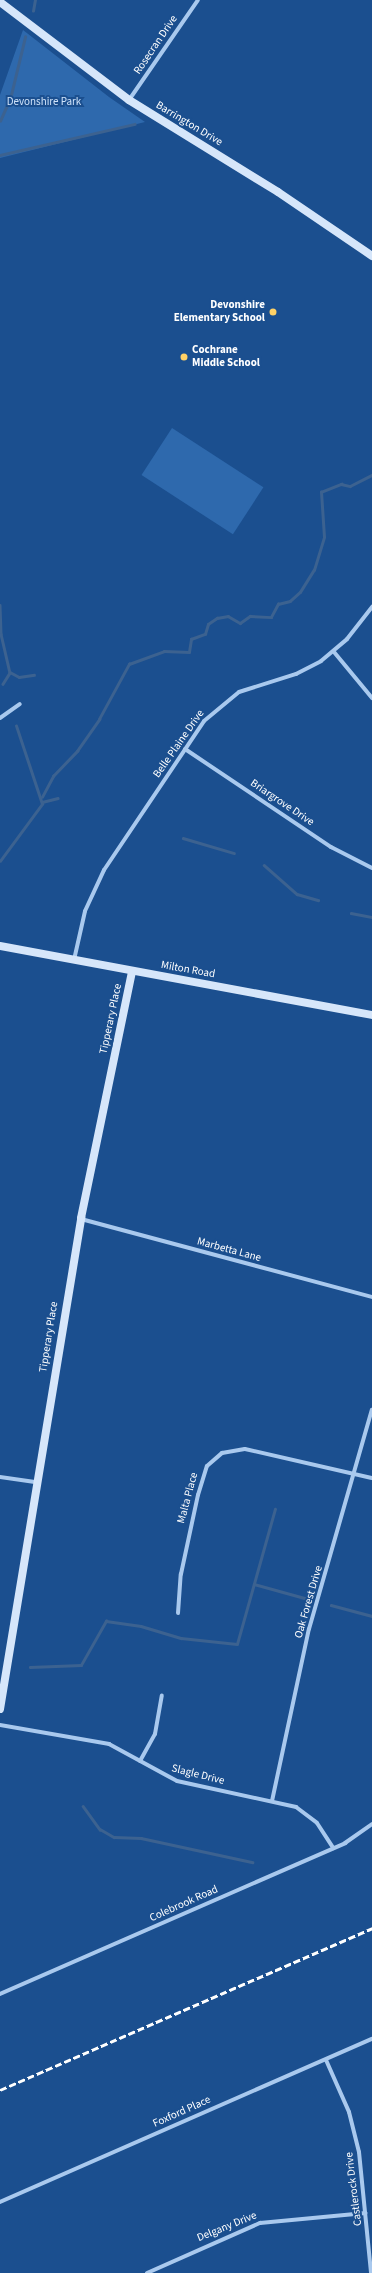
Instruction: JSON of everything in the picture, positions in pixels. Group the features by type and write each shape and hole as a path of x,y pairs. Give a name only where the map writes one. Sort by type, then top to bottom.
{"street":[{"name":"Rosecran Drive","path":"130,100 198,0"},
{"name":"Barrington Drive","path":"0,2 130,100 278,192 372,256"},
{"name":"Belle Plaine Drive","path":"74,960 85,911 104,870 185,749 213,712 239,692 296,674 334,652 372,607"},
{"path":"334,652 372,698"},
{"path":"0,718 20,704"},
{"name":"Briargrove Drive","path":"185,749 331,847 372,868"},
{"name":"Milton Road","path":"0,946 372,1015"},
{"name":"Tipperary Place","path":"0,1709 81,1218 132,970"},
{"name":"Marbetta Lane","path":"81,1218 372,1298"},
{"name":"Oak Forest Drive","path":"272,1801 309,1629 356,1475 372,1410"},
{"name":"Malta Place","path":"178,1613 181,1574 198,1495 207,1466 222,1453 245,1449 372,1478"},
{"path":"0,1477 37,1482"},
{"path":"140,1761 155,1734 162,1696"},
{"name":"Slagle Drive","path":"0,1725 102,1742 177,1781 272,1801 306,1813 333,1848"},
{"name":"Colebrook Road","path":"0,1994 333,1848 372,1824"},
{"name":"Foxford Place","path":"0,2202 372,2039"},
{"name":"Castlerock Drive","path":"326,2060 356,2138 366,2213 371,2273"},
{"name":"Delgany Drive","path":"147,2273 260,2223 366,2213"}],"green space":[{"name":"Devonshire Park","path":"23,30 109,97 145,122 0,158 0,95"},
{"path":"172,428 263,487 233,534 142,475"}],"waterway":[{"path":"33,11 35,0"},
{"path":"0,121 10,99 25,37"},
{"path":"0,155 134,124"},
{"path":"42,797 53,776 77,751 99,719 129,664 164,651 189,652 191,639 205,634 208,624 217,618 228,616 240,623 250,616 271,617 278,604 290,601 300,592 314,570 324,537 321,492 341,484 350,486 372,475"},
{"path":"0,605 1,634 10,673 3,684"},
{"path":"10,672 19,677 34,675"},
{"path":"0,861 42,804 16,726"},
{"path":"42,802 58,798"},
{"path":"183,838 234,853"},
{"path":"264,865 297,894 318,900"},
{"path":"351,913 372,917"},
{"path":"30,1667 81,1665 106,1621 141,1626 181,1638 237,1644 275,1509"},
{"path":"254,1584 305,1598"},
{"path":"331,1605 372,1616"},
{"path":"83,1806 100,1829 114,1837 141,1838 252,1862"}],"railway":[{"path":"0,2090 372,1928"}],"place":[{"name":"Devonshire Elementary School","path":"273,312"},
{"name":"Cochrane Middle School","path":"184,357"}]}
